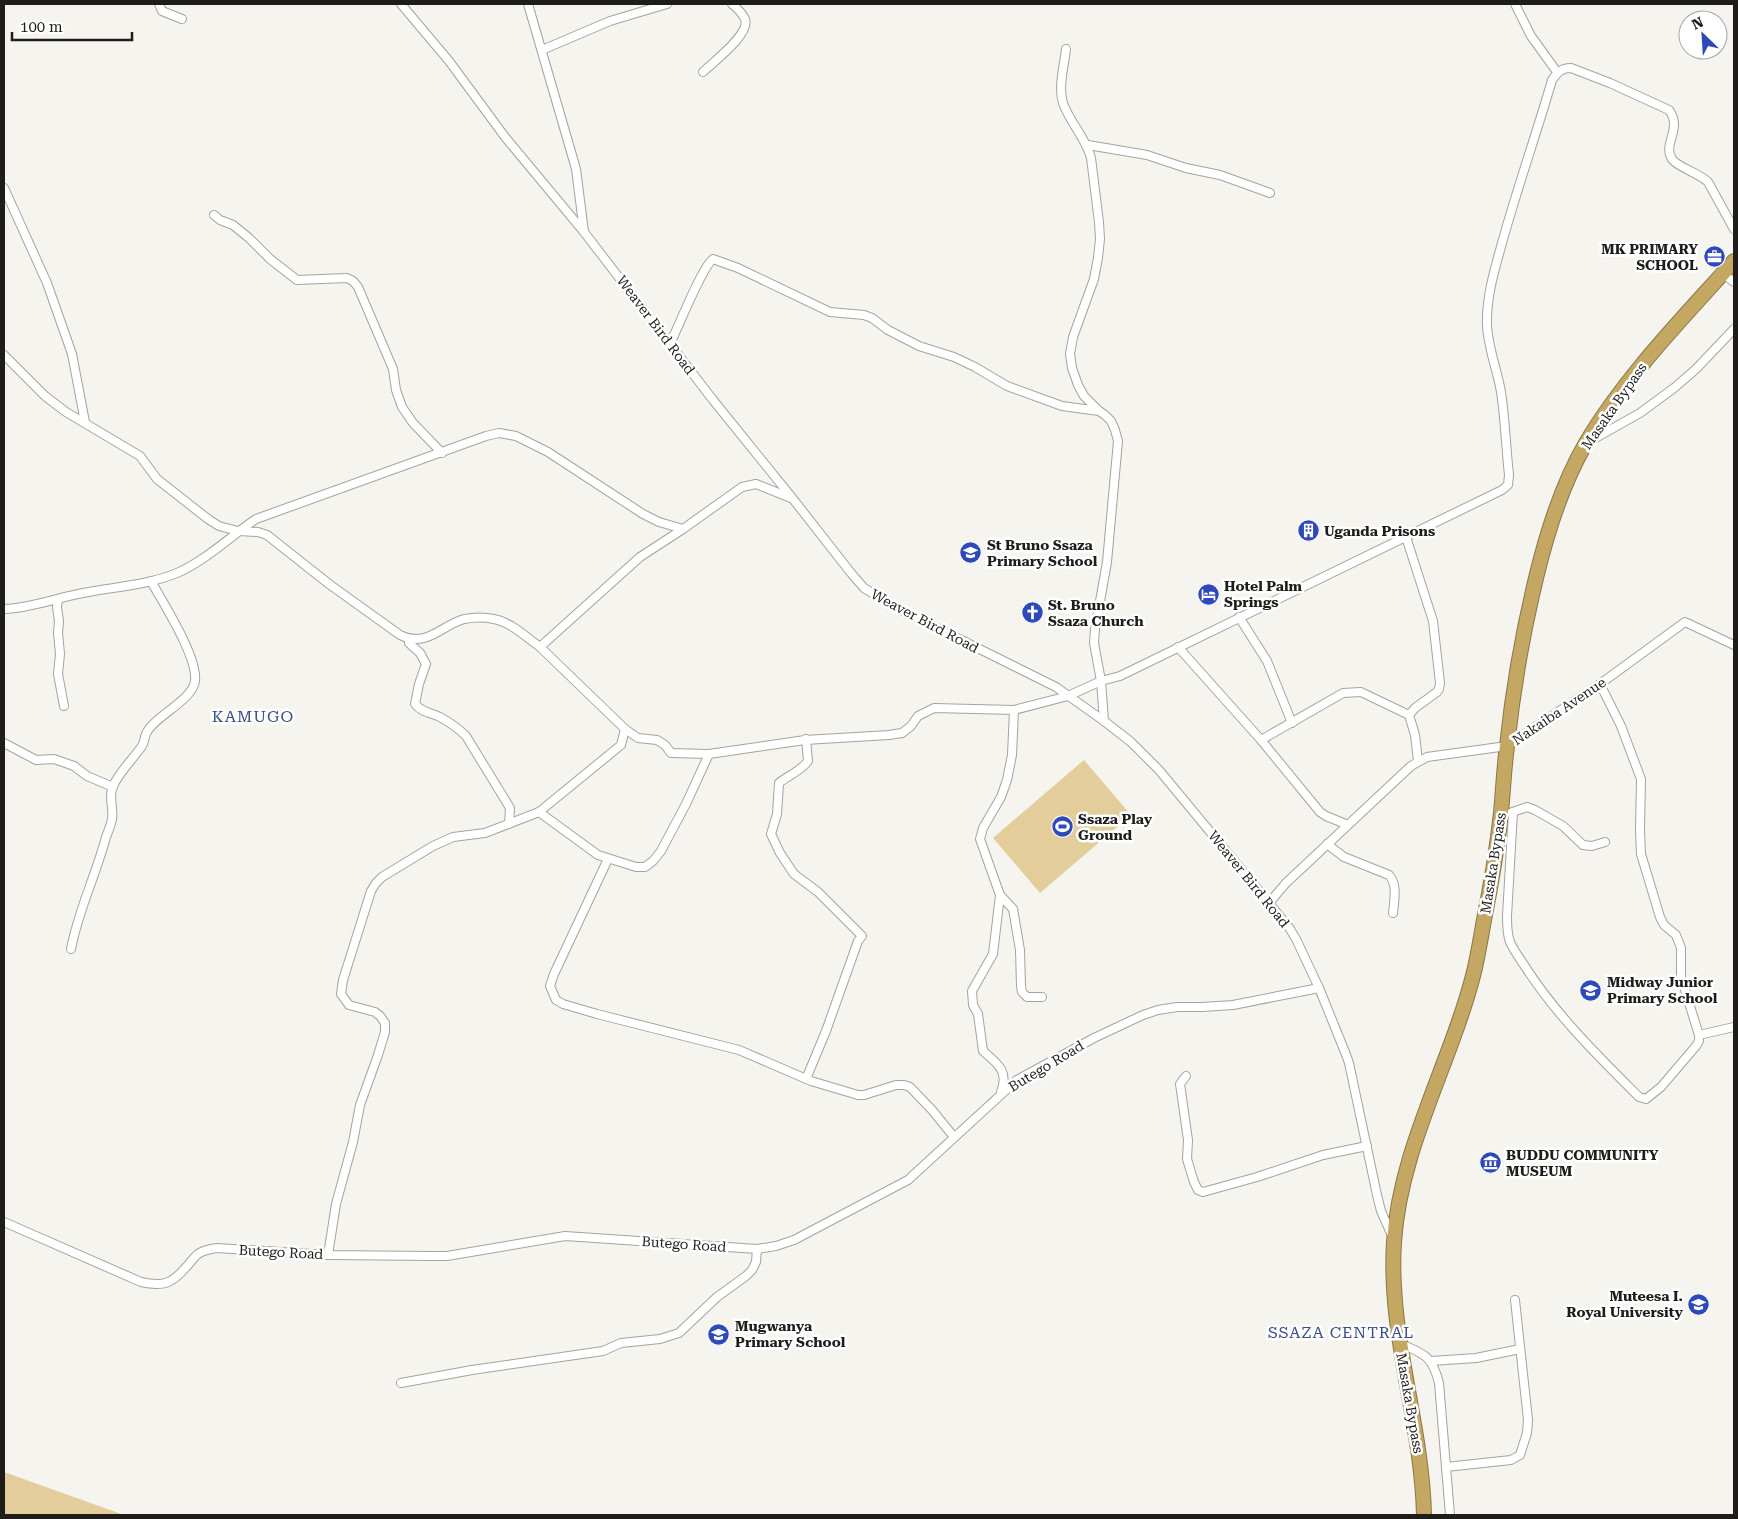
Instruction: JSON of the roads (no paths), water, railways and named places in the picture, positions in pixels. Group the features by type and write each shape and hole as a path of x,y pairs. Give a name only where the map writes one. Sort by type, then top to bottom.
{"highway":[{"name":"Masaka Bypass","path":"1424,1515 1422,1477 1399,1343 1394,1299 1394,1240 1400,1192 1409,1160 1458,1026 1474,972 1507,814 1507,746 1522,641 1547,535 1559,499 1586,443 1629,380 1734,261"}],"street":[{"path":"159,4 162,11 182,19"},
{"name":"Weaver Bird Road","path":"401,4 449,61 511,145 584,232 713,400 850,573 864,588 897,608 1056,687 1132,742 1159,770 1290,929 1320,988 1349,1063 1381,1211 1394,1240"},
{"path":"528,4 576,169 584,232"},
{"path":"542,50 610,21 667,4"},
{"path":"703,72 745,30 746,20 740,10 732,4"},
{"path":"1515,4 1531,36 1558,72"},
{"path":"1066,49 1062,86 1063,102 1088,146 1100,239 1094,279 1073,337 1070,354 1072,368 1084,396 1110,421 1116,430 1118,441 1107,562 1094,636 1101,681 1104,721"},
{"path":"328,1255 336,1204 353,1142 360,1105 385,1032 385,1023 380,1016 375,1012 349,1005 341,994 343,980 371,891 382,876 452,837 485,833 539,812 621,745 638,738 657,740 665,745 668,751 677,754 709,754 806,740 902,733 911,726 918,716 934,708 1014,710 1068,696 1101,681 1120,676 1178,646 1502,490 1508,485 1508,475 1502,399 1497,370 1489,344 1487,325 1488,303 1493,274 1552,80 1564,68 1571,68 1610,83 1670,110 1674,116 1675,123 1669,150 1670,156 1673,161 1702,176 1708,182 1734,229"},
{"path":"1088,146 1147,155 1186,168 1220,175 1270,193"},
{"path":"4,188 47,283 72,354 85,422"},
{"path":"214,215 220,220 233,225 270,259 297,280 347,278 358,287 393,369 396,390 402,407 413,423 442,453"},
{"path":"670,344 709,263 711,260 716,259 830,312 864,315 872,318 888,330 919,346 961,361 1007,386 1062,406 1099,411"},
{"path":"1722,274 1734,282"},
{"path":"1586,443 1640,413 1669,392 1696,369 1734,330"},
{"path":"4,355 45,396 66,412 140,456 158,479 219,526 267,535 329,584 409,640 424,639 464,619 479,617 496,619 540,647 625,729 638,738"},
{"path":"4,609 35,606 80,594 151,581 177,573 204,559 256,519 374,475 499,433 516,436 548,452 643,514 659,522 683,529"},
{"path":"540,647 640,558 742,487 756,484 793,499"},
{"path":"1406,537 1434,621 1440,683 1440,689 1415,708 1409,715"},
{"path":"70,949 113,818 110,801 113,787 143,744 146,732 193,689 195,680 191,658 151,581"},
{"path":"58,600 60,654 58,674 64,706"},
{"path":"1239,617 1266,661 1292,723"},
{"name":"Nakaiba Avenue","path":"1269,903 1286,883 1418,761 1427,757 1507,746 1600,684 1685,622 1734,645"},
{"path":"409,640 409,643 425,660 426,664 415,704 418,709 440,717 462,731 510,808 526,817"},
{"path":"1178,646 1261,740 1320,812 1348,825"},
{"path":"1600,684 1621,726 1641,779 1641,854 1660,916 1664,925 1676,935 1681,948 1681,976 1699,1035 1699,1041 1696,1046 1661,1087 1650,1097 1642,1099 1592,1050 1540,990 1510,943 1507,930 1507,814 1527,807 1536,810 1563,826 1583,845 1587,846 1605,842"},
{"path":"1261,740 1343,693 1361,692 1409,715 1415,735 1418,761"},
{"path":"1014,710 1012,755 1007,780 1001,797 980,834 983,849 1000,895 1013,909 1020,950 1020,986 1022,992 1026,997 1042,997"},
{"path":"621,745 625,729"},
{"path":"806,740 808,760 802,769 779,783 777,814 771,834 780,853 794,874 818,892 862,936 858,941 826,1031 806,1079"},
{"path":"4,743 36,760 54,758 87,776 113,787"},
{"path":"539,812 598,855 636,867 644,867 653,861 661,851 686,804 709,754"},
{"path":"509,824 510,808"},
{"path":"1327,844 1344,857 1389,875 1395,885 1392,913"},
{"path":"608,859 554,974 550,986 556,1000 563,1004 597,1014 739,1050 806,1079 858,1095 864,1095 896,1085 910,1087 954,1137"},
{"path":"1000,895 992,954 972,991 972,999 978,1014 983,1051 1001,1066 1005,1082 1001,1094"},
{"name":"Butego Road","path":"4,1222 141,1282 156,1286 167,1284 179,1275 198,1254 217,1248 328,1255 447,1256 549,1238 578,1235 669,1244 757,1249 776,1246 794,1240 908,1180 1017,1080 1094,1038 1158,1010 1177,1007 1232,1005 1320,988"},
{"path":"1699,1035 1734,1027"},
{"path":"1186,1076 1180,1084 1188,1140 1187,1160 1194,1182 1198,1190 1203,1192 1257,1177 1323,1155 1366,1146"},
{"path":"401,1383 481,1368 603,1352 621,1343 670,1337 679,1333 717,1297 746,1276 754,1266 757,1249"},
{"path":"1446,1466 1511,1460 1520,1455 1527,1433 1528,1420 1515,1300"},
{"path":"1399,1343 1422,1352 1431,1361 1439,1383 1450,1515"},
{"path":"1431,1361 1476,1358 1520,1349"}],"place":[{"name":"MK PRIMARY SCHOOL","path":"1714,257"},
{"name":"Uganda Prisons","path":"1308,531"},
{"name":"St Bruno Ssaza Primary School","path":"971,553"},
{"name":"Hotel Palm Springs","path":"1208,594"},
{"name":"St. Bruno Ssaza Church","path":"1032,613"},
{"name":"Ssaza Play Ground","path":"1062,827"},
{"name":"Midway Junior Primary School","path":"1591,990"},
{"name":"BUDDU COMMUNITY MUSEUM","path":"1490,1163"},
{"name":"Muteesa I. Royal University","path":"1699,1304"},
{"name":"Mugwanya Primary School","path":"719,1334"}],"district":[{"name":"KAMUGO","path":"253,716"},
{"name":"SSAZA CENTRAL","path":"1341,1332"}]}
